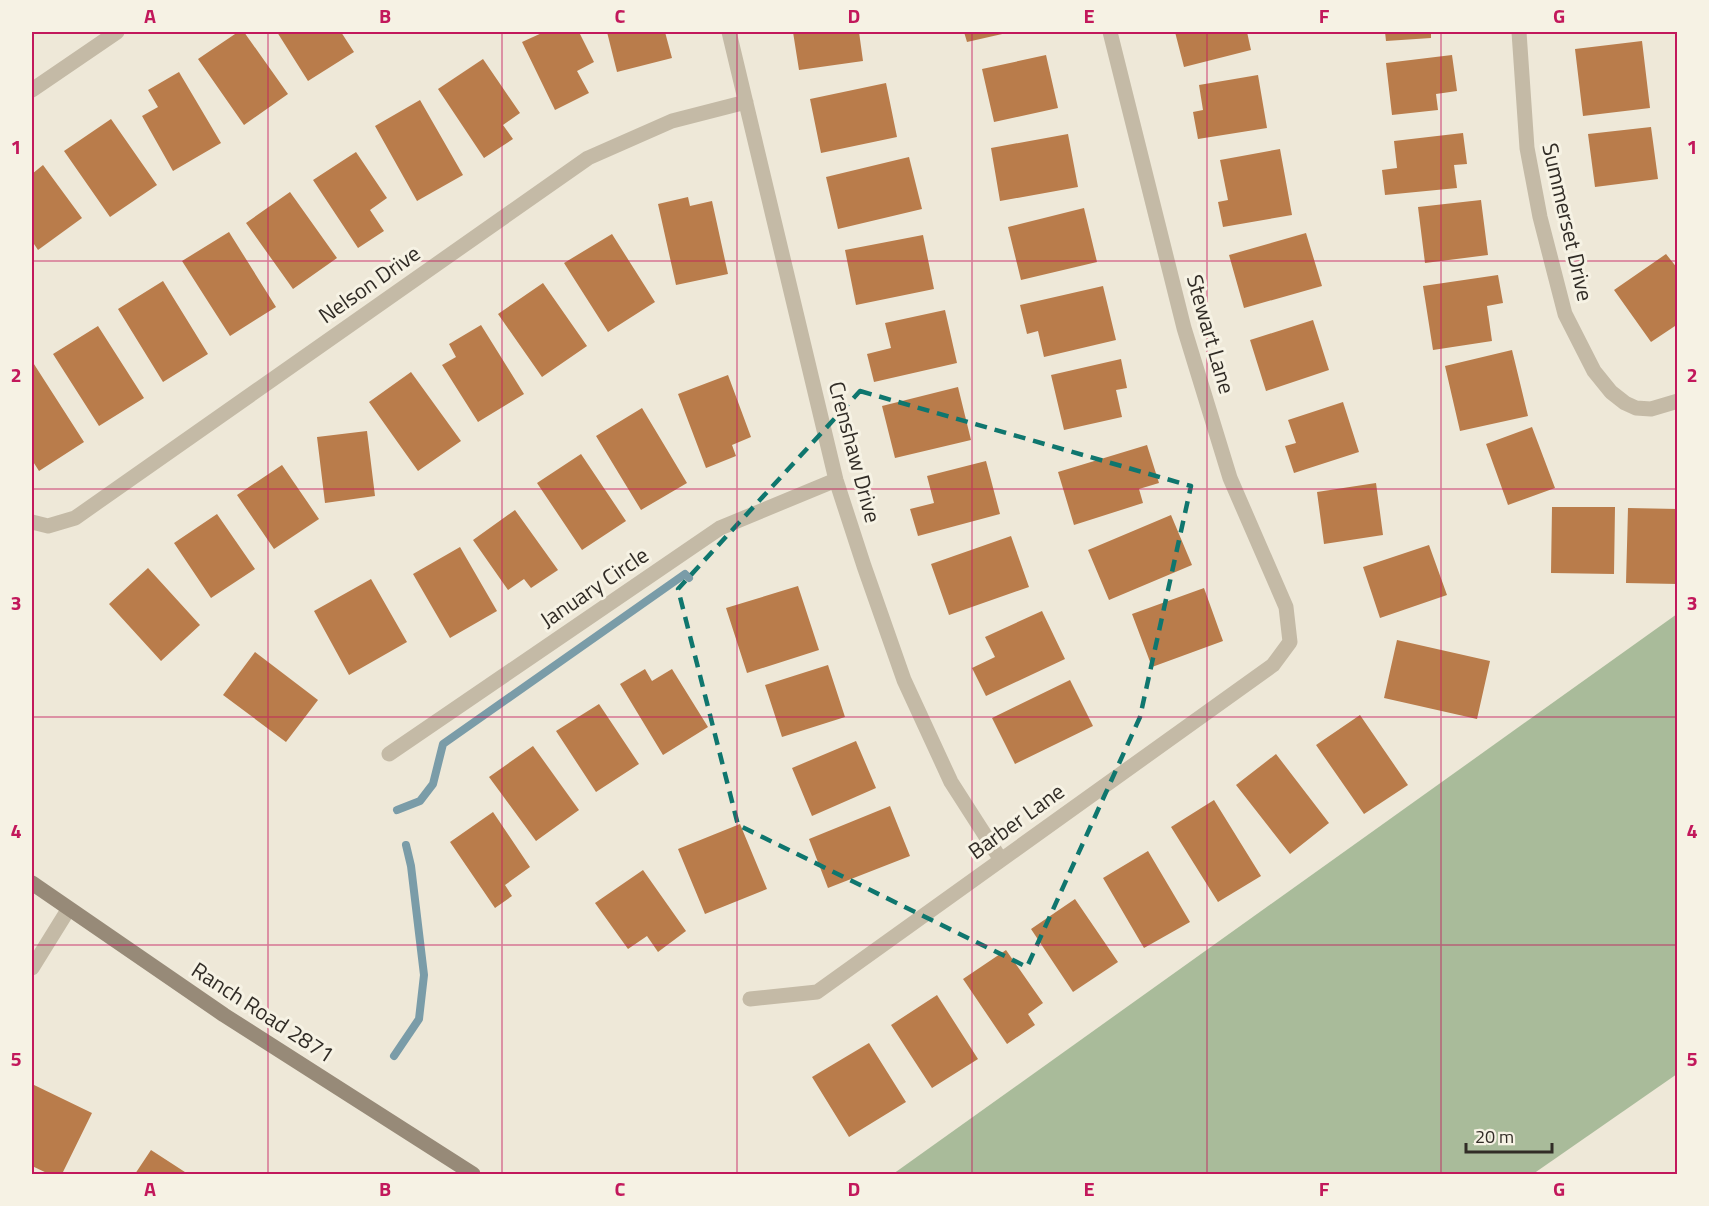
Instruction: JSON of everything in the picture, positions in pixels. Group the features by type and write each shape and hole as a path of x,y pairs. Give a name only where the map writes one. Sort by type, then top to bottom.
{"main road":[{"name":"Ranch Road 2871","path":"32,883 224,1016 473,1174"}],"street":[{"path":"32,90 117,32"},
{"name":"Crenshaw Drive","path":"729,32 836,480 904,680 951,782 1001,860"},
{"name":"Stewart Lane","path":"1110,32 1184,328 1230,478 1286,607 1290,642"},
{"name":"Summerset Drive","path":"1519,32 1527,148 1540,217 1565,314 1594,371 1611,392 1636,408 1651,409 1677,401"},
{"name":"Nelson Drive","path":"32,522 48,526 75,518 588,158 672,121 746,102"},
{"name":"January Circle","path":"389,754 720,528 836,480"},
{"name":"Barber Lane","path":"750,999 817,992 1273,665 1290,642"},
{"path":"32,968 68,910"}],"highlighted area":[{"path":"860,391 1191,486 1140,717 1027,967 738,825 678,589"}],"green space":[{"path":"1677,614 1677,1074 1533,1174 893,1174"}],"building":[{"path":"238,32 244,32 288,94 244,125 198,59"},
{"path":"277,32 341,32 354,52 308,81"},
{"path":"544,32 579,32 594,62 577,71 589,93 555,110 522,42"},
{"path":"607,32 665,32 672,58 617,72"},
{"path":"793,32 859,32 863,61 799,70"},
{"path":"964,32 1011,32 967,42"},
{"path":"1175,32 1247,32 1251,50 1184,67"},
{"path":"1385,32 1431,32 1431,38 1386,41"},
{"path":"1642,41 1650,108 1583,116 1575,49"},
{"path":"1046,55 1058,108 994,122 982,69"},
{"path":"1452,55 1457,91 1436,94 1438,110 1392,115 1386,63"},
{"path":"483,59 520,113 503,125 513,139 484,158 438,89"},
{"path":"179,72 221,143 173,171 142,116 158,107 148,90"},
{"path":"1258,75 1267,128 1198,139 1193,112 1203,110 1199,85"},
{"path":"886,83 897,137 821,153 810,99"},
{"path":"420,100 463,175 417,201 375,126"},
{"path":"111,119 157,185 110,217 64,151"},
{"path":"1651,127 1658,179 1595,187 1588,134"},
{"path":"1463,133 1467,164 1454,165 1457,188 1385,195 1382,170 1397,168 1394,141"},
{"path":"1068,134 1078,187 1000,201 991,148"},
{"path":"1280,149 1292,215 1223,227 1218,202 1228,200 1220,160"},
{"path":"356,152 387,198 370,210 384,231 358,248 313,180"},
{"path":"909,157 922,209 838,229 826,177"},
{"path":"43,165 82,218 38,250 32,241 32,174"},
{"path":"290,192 337,258 293,289 246,223"},
{"path":"688,197 690,206 712,201 728,274 676,285 658,204"},
{"path":"1481,200 1488,255 1425,263 1418,207"},
{"path":"1084,208 1097,262 1021,280 1008,227"},
{"path":"229,232 276,307 230,336 182,261"},
{"path":"1306,233 1322,286 1244,308 1229,255"},
{"path":"612,234 655,302 608,332 564,263"},
{"path":"923,235 934,289 856,305 845,250"},
{"path":"1666,254 1678,269 1678,324 1651,342 1614,290"},
{"path":"1498,275 1503,303 1487,306 1492,341 1433,350 1423,286"},
{"path":"163,281 208,354 163,382 118,309"},
{"path":"543,283 587,346 542,377 498,314"},
{"path":"1103,286 1116,340 1044,357 1038,331 1027,334 1020,305"},
{"path":"945,310 957,363 874,382 867,354 891,348 885,323"},
{"path":"1313,320 1329,370 1266,391 1250,340"},
{"path":"481,325 524,394 478,422 442,365 456,357 449,344"},
{"path":"98,326 144,398 99,426 53,354"},
{"path":"1512,350 1528,416 1460,431 1445,366"},
{"path":"1121,359 1127,388 1116,390 1122,417 1064,430 1051,375"},
{"path":"32,361 84,442 39,471 32,460"},
{"path":"411,372 461,441 418,471 369,402"},
{"path":"728,375 751,437 732,445 736,456 706,468 678,394"},
{"path":"958,387 971,440 895,458 882,406"},
{"path":"1343,402 1359,452 1294,473 1285,446 1296,443 1288,420"},
{"path":"642,408 687,483 641,510 596,436"},
{"path":"1532,427 1555,488 1508,505 1486,444"},
{"path":"367,431 375,496 325,503 317,437"},
{"path":"1147,445 1159,483 1139,489 1143,503 1074,525 1058,472"},
{"path":"581,454 626,521 582,550 537,483"},
{"path":"986,461 1000,514 918,536 910,509 934,503 927,476"},
{"path":"282,465 319,519 274,549 237,495"},
{"path":"1376,483 1383,535 1324,544 1317,492"},
{"path":"1552,507 1615,507 1614,574 1551,573"},
{"path":"1628,508 1678,509 1678,584 1626,583"},
{"path":"515,510 558,570 531,588 524,579 508,590 473,540"},
{"path":"217,514 255,569 211,598 174,543"},
{"path":"1171,515 1192,565 1109,600 1088,550"},
{"path":"1011,536 1029,587 949,615 931,564"},
{"path":"1429,545 1447,595 1380,618 1363,567"},
{"path":"460,547 497,611 450,638 413,574"},
{"path":"148,568 200,625 161,661 109,604"},
{"path":"371,579 407,642 349,675 314,611"},
{"path":"798,586 819,650 747,673 726,608"},
{"path":"1204,588 1223,641 1152,667 1132,614"},
{"path":"1042,611 1065,659 986,696 972,668 995,657 985,637"},
{"path":"1397,640 1490,661 1477,719 1384,698"},
{"path":"255,652 318,700 286,742 223,695"},
{"path":"828,665 845,717 782,737 765,685"},
{"path":"645,669 652,681 672,669 708,727 663,755 620,684"},
{"path":"1070,680 1093,726 1015,764 992,718"},
{"path":"599,704 639,764 596,792 556,731"},
{"path":"1360,715 1408,785 1364,814 1316,745"},
{"path":"856,741 876,788 812,816 792,768"},
{"path":"533,746 579,810 536,841 489,777"},
{"path":"1276,754 1329,823 1290,854 1236,785"},
{"path":"1214,800 1261,876 1218,902 1171,827"},
{"path":"890,806 910,856 828,888 809,839"},
{"path":"493,812 530,867 505,885 512,896 495,908 450,842"},
{"path":"740,824 767,889 705,914 678,849"},
{"path":"1148,851 1190,922 1144,948 1103,878"},
{"path":"643,870 686,931 658,952 647,936 628,949 595,903"},
{"path":"1075,899 1118,962 1073,992 1031,929"},
{"path":"1006,950 1043,1003 1028,1014 1035,1025 1007,1044 963,979"},
{"path":"937,995 978,1059 932,1088 891,1025"},
{"path":"869,1043 906,1102 849,1137 812,1077"},
{"path":"32,1084 92,1113 62,1174 49,1174 32,1166"},
{"path":"151,1150 188,1174 135,1174"}],"waterway":[{"path":"397,810 420,801 433,784 443,744 685,574 689,578"},
{"path":"394,1056 419,1019 424,975 411,866 406,845"}]}
